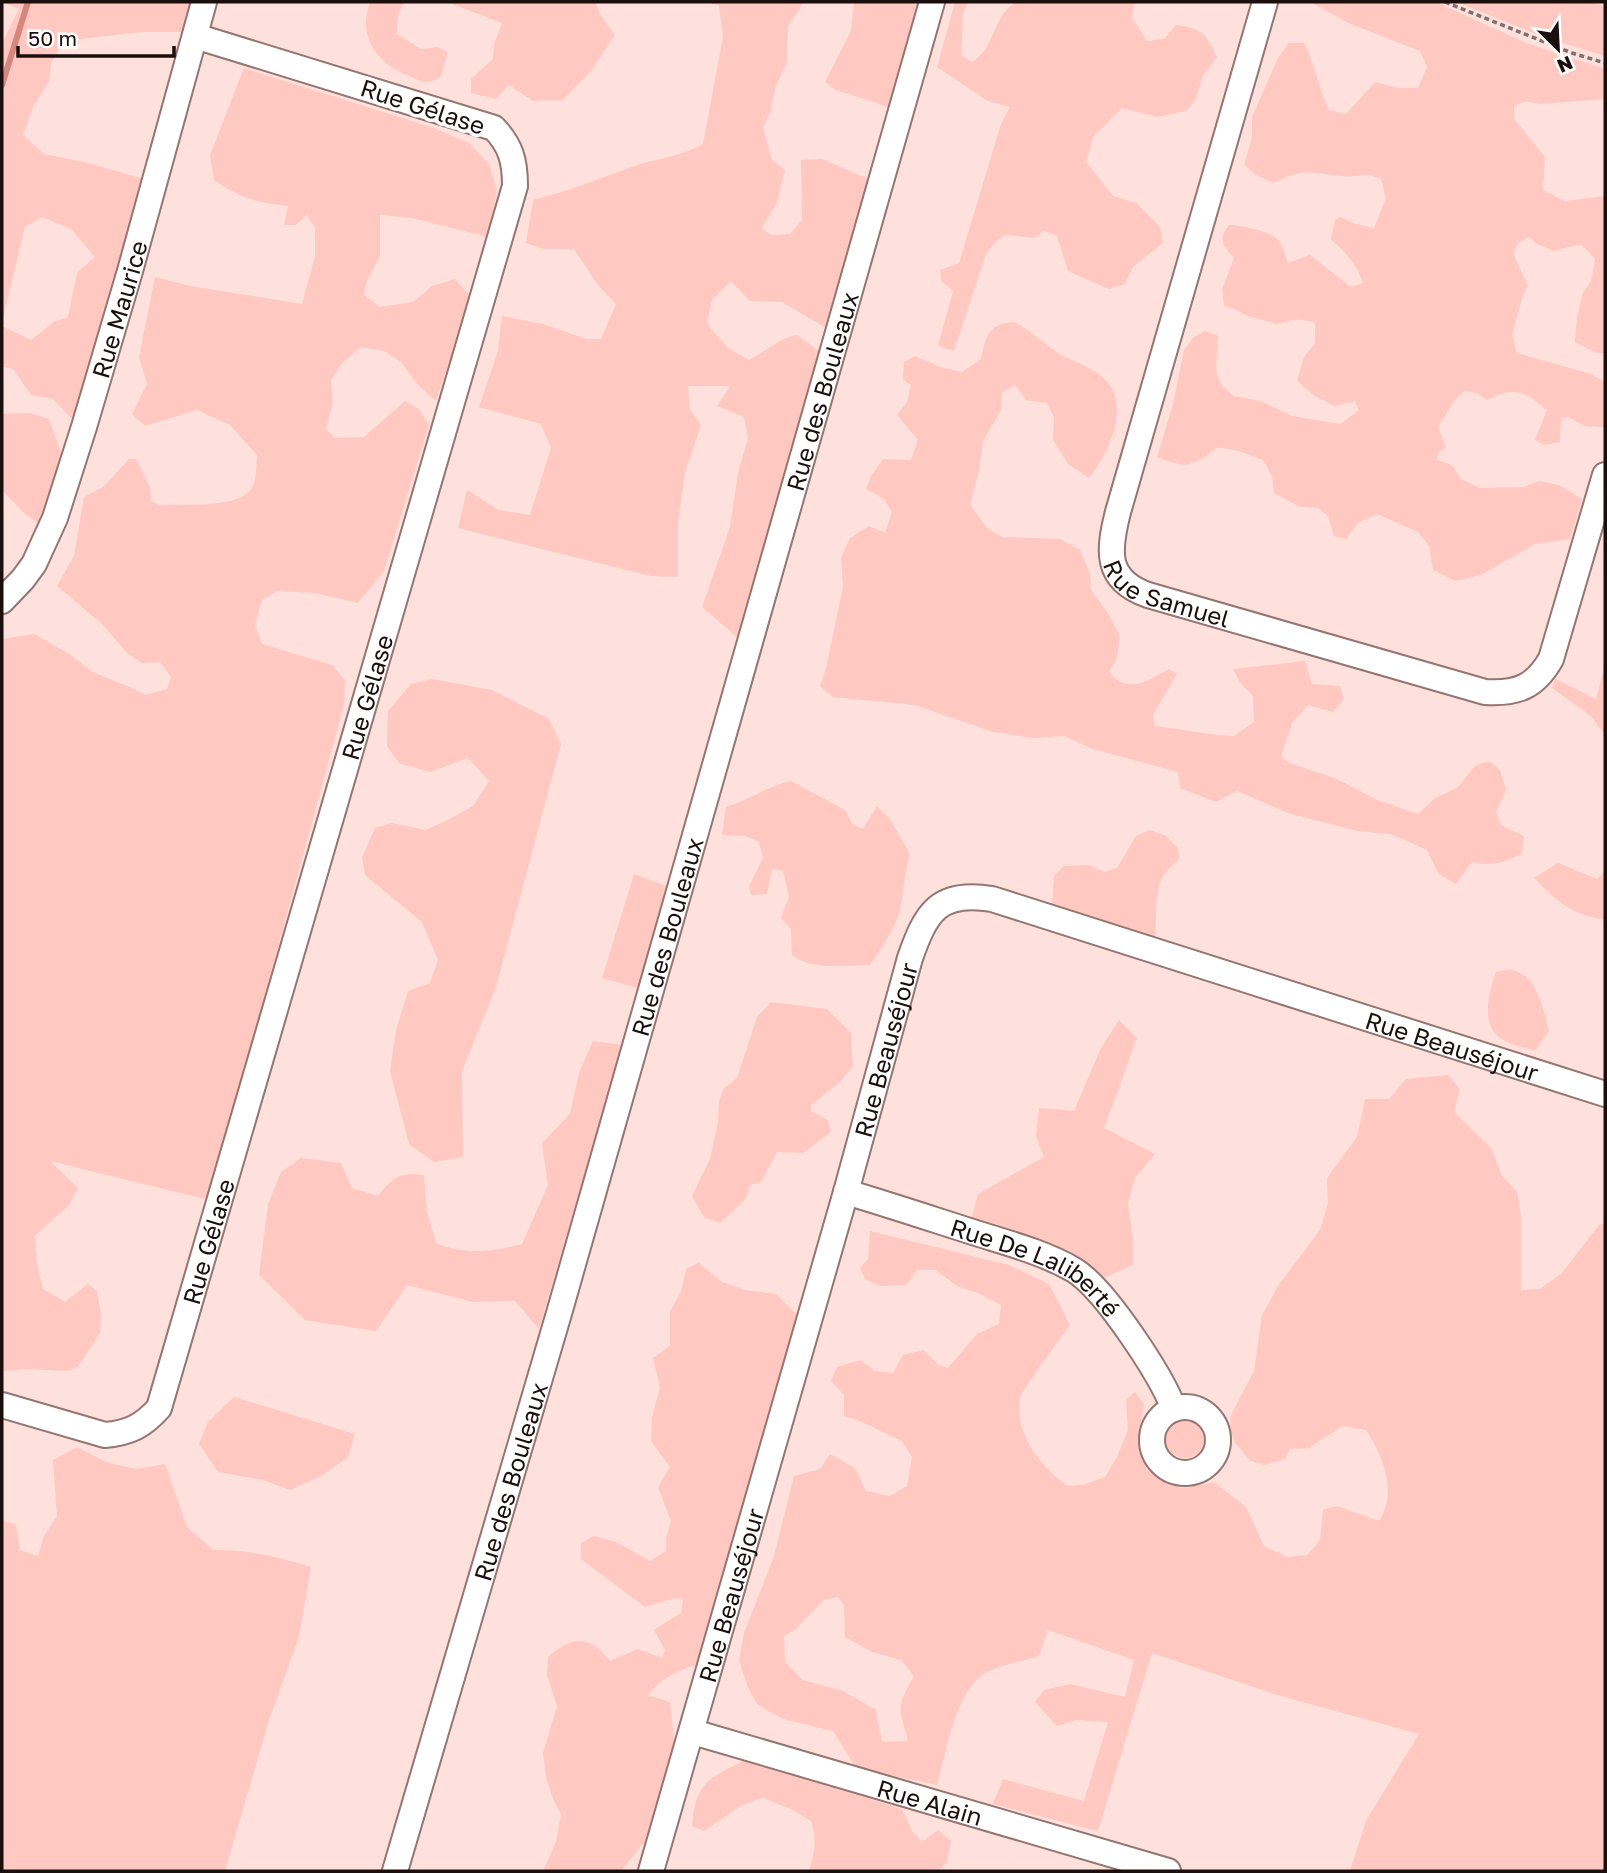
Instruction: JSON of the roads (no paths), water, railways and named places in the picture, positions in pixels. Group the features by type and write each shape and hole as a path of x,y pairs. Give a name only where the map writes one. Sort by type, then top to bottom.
{"street":[{"name":"Rue Maurice","path":"2,601 34,564 55,518 126,284 204,2"},
{"name":"Rue des Bouleaux","path":"395,1871 567,1284 932,2"},
{"name":"Rue Samuel","path":"1265,2 1118,512 1110,549 1120,579 1132,590 1148,595 1485,692 1517,690 1532,684 1543,673 1550,659 1605,475"},
{"name":"Rue Gélase","path":"2,1405 105,1435 137,1428 149,1420 159,1408 515,186 512,153 504,138 494,128 195,36"},
{"name":"Rue Beauséjour","path":"651,1871 846,1192 910,958 919,933 928,916 936,908 962,898 992,899 1605,1094"},
{"name":"Rue De Laliberté","path":"846,1192 1035,1252 1077,1272 1090,1283 1133,1339 1174,1409"},
{"name":"Rue Alain","path":"693,1731 1168,1871"}],"waterway":[{"path":"2,85 28,2"}]}
